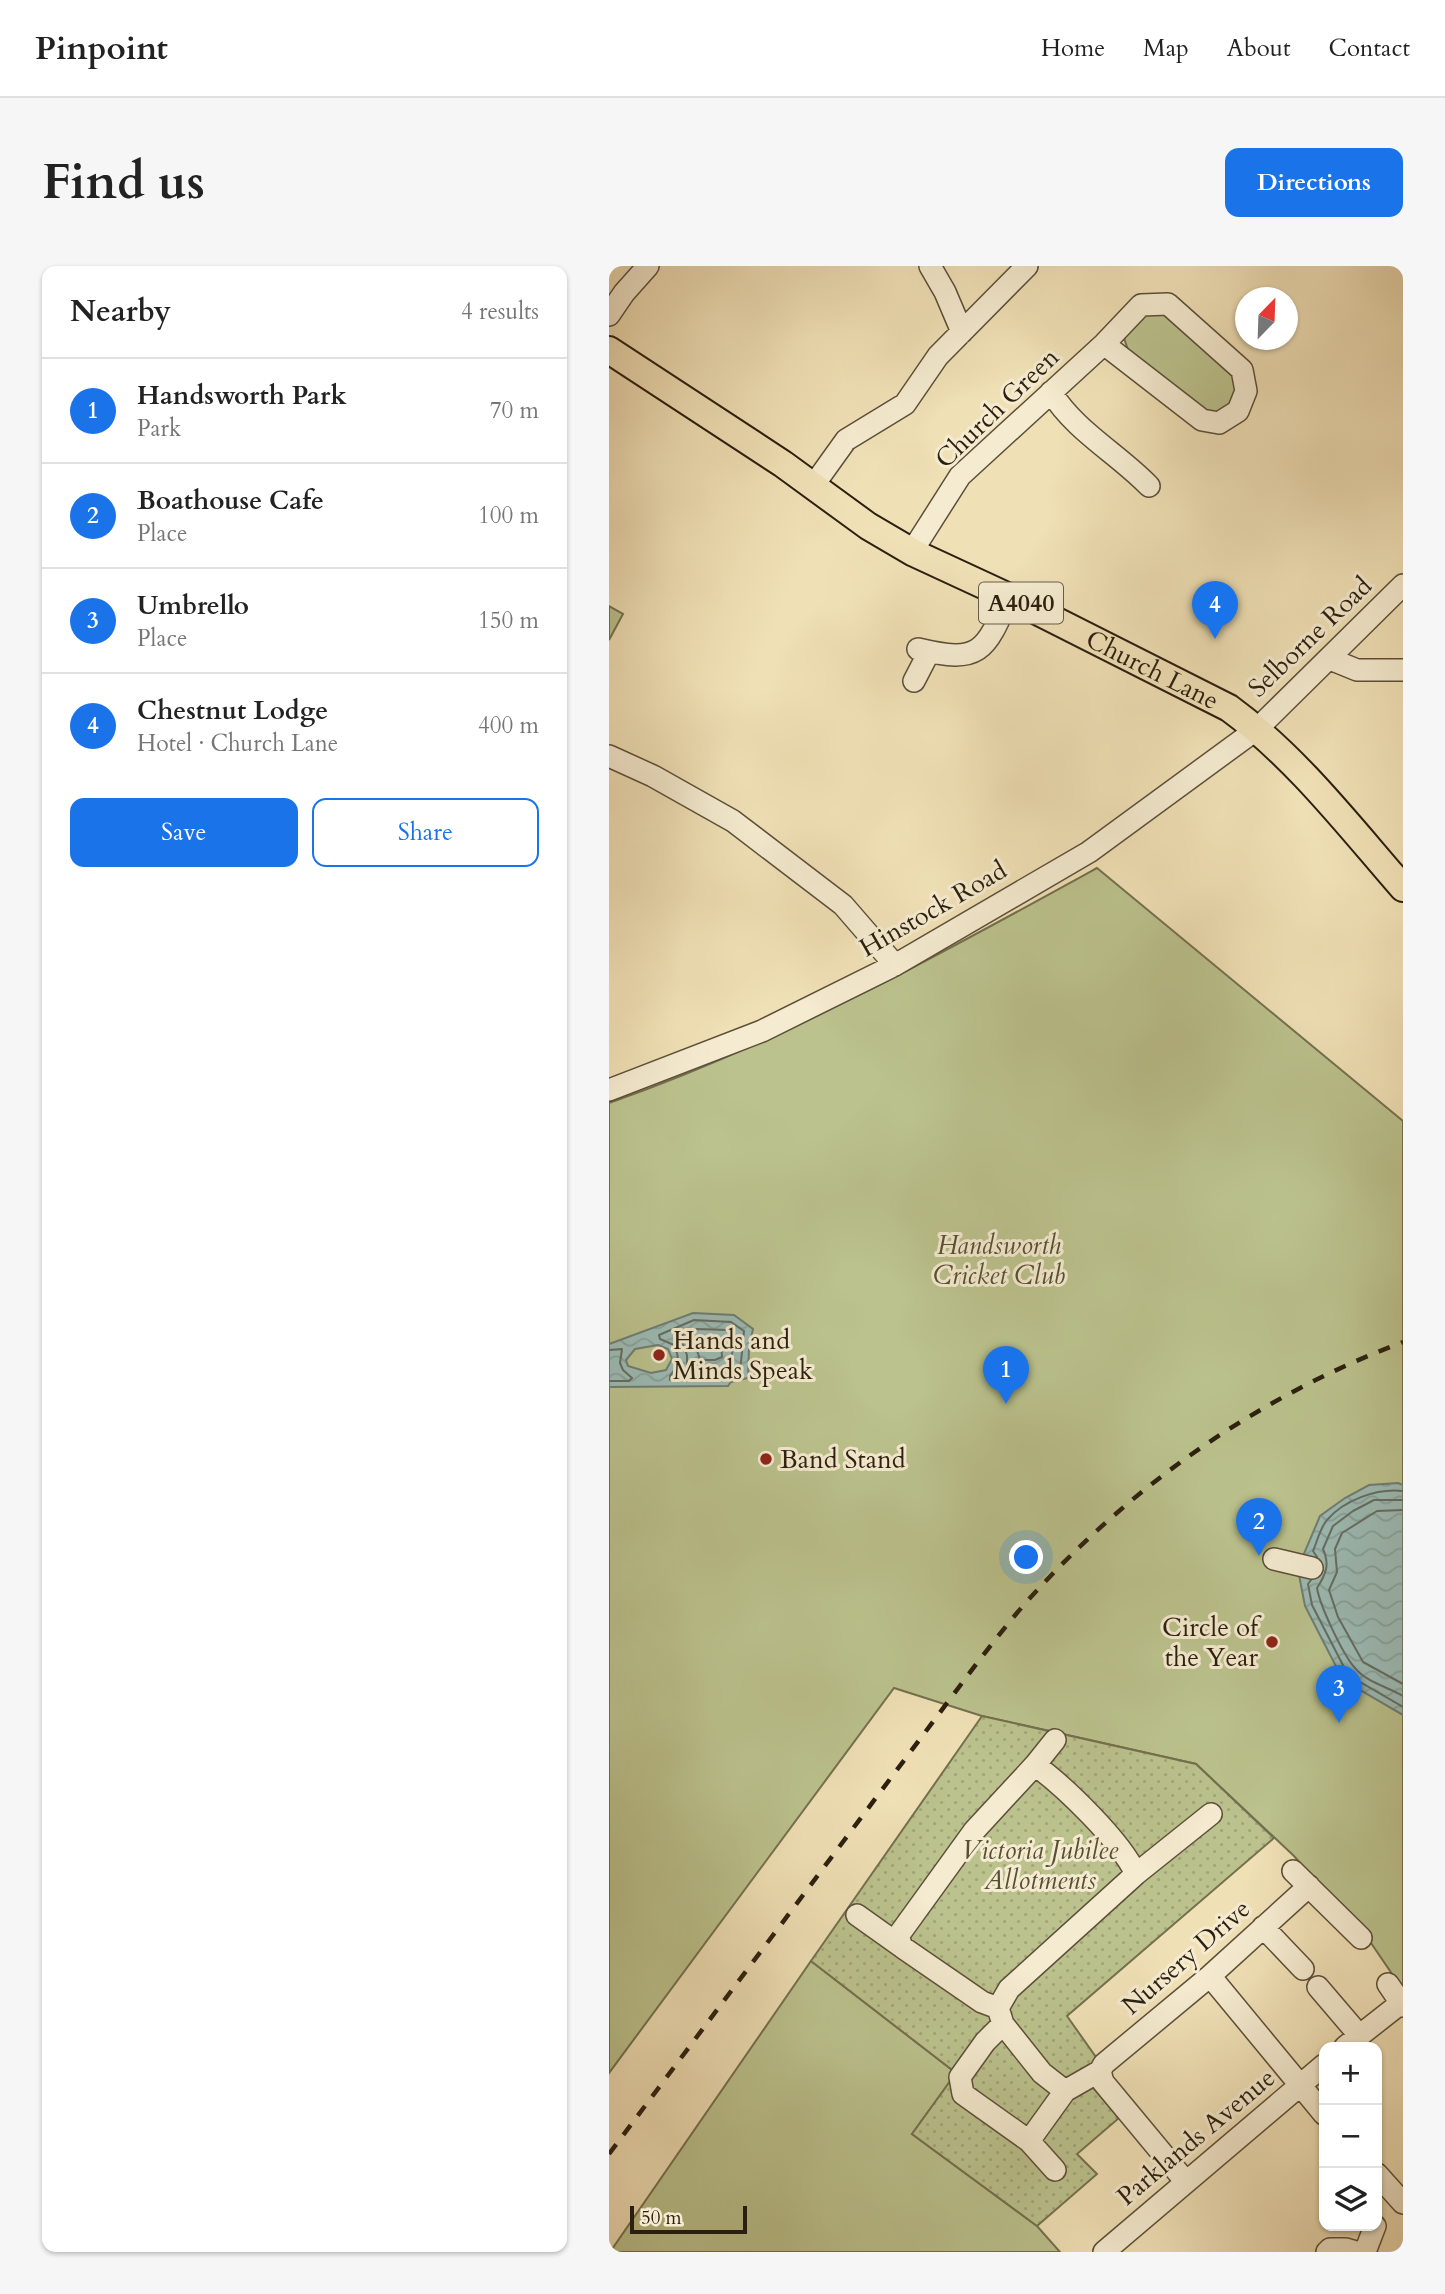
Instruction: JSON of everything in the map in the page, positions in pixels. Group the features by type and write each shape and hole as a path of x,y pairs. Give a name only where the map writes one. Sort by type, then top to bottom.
{"main road":[{"name":"Church Lane","path":"609,350 813,485 868,526 914,553 1009,597 1229,708 1257,729 1325,798 1403,888"}],"street":[{"path":"609,315 648,266"},
{"path":"930,266 961,332"},
{"path":"813,485 846,440 905,404 922,382 927,369 1027,266"},
{"name":"Church Green","path":"914,553 918,542 960,475 1104,344 1141,305 1168,304 1242,370 1246,391 1238,411 1219,423 1202,420 1104,344"},
{"path":"1051,392 1064,412 1131,467 1149,486"},
{"name":"Selborne Road","path":"1257,729 1403,585"},
{"path":"914,681 923,650 959,657 980,650 993,634 1009,597"},
{"path":"1330,659 1357,670 1403,670"},
{"name":"Hinstock Road","path":"609,1090 655,1075 762,1031 895,965 1089,852 1257,729"},
{"path":"609,756 653,776 733,821 843,905 895,965"},
{"path":"1274,1559 1312,1568"},
{"path":"902,1947 898,1936 974,1831 1055,1740"},
{"path":"1035,1765 1090,1814 1131,1864 1136,1874"},
{"path":"1055,2170 1028,2141 963,2094 960,2077 1001,2016 1009,1989 1136,1874 1210,1814"},
{"name":"Nursery Drive","path":"1065,2091 1100,2070 1210,1976 1263,1927 1301,1878 1361,1938"},
{"path":"857,1915 1001,2016 1042,2073 1065,2091 1028,2141"},
{"path":"1263,1927 1303,1969"},
{"path":"1210,1976 1319,2108"},
{"path":"1318,1987 1352,2041 1402,2005 1388,1984"},
{"name":"Parklands Avenue","path":"1104,2252 1319,2069"},
{"path":"1100,2070 1103,2082 1186,2182"},
{"path":"1382,2180 1403,2203"},
{"path":"1365,2252 1373,2231"},
{"path":"1328,2252 1330,2249 1356,2252"}],"green space":[{"path":"1161,311 1237,380 1235,398 1224,412 1206,414 1129,353 1124,338 1141,315"},
{"path":"609,606 623,614 609,640"},
{"name":"Handsworth Cricket Club","path":"1097,868 1403,1121 1403,1990 1371,1943 1294,1856 1196,1764 982,1716 894,1688 609,2073 609,1103 735,1053 858,996"},
{"name":"Victoria Jubilee Allotments","path":"982,1716 1196,1764 1274,1838 1067,2016 1098,2060 1090,2084 1119,2118 1077,2154 1097,2174 1037,2226 912,2134 956,2073 811,1961"},
{"path":"811,1961 956,2073 912,2134 1037,2226 1060,2252 610,2252"}],"water":[{"path":"693,1313 734,1315 753,1329 748,1378 731,1382 728,1386 609,1387 609,1344","holes":["658,1345 668,1349 672,1359 666,1370 651,1373 628,1366 626,1360 635,1349"]},
{"path":"1369,1485 1403,1485 1403,1715 1343,1680 1305,1606 1299,1575 1303,1556 1320,1516"}],"railway":[{"path":"609,2154 977,1663 1042,1585 1122,1509 1164,1474 1209,1442 1303,1387 1403,1342"}],"place":[{"name":"Chestnut Lodge","path":"1215,639"},
{"name":"Hands and Minds Speak","path":"659,1355"},
{"name":"Handsworth Park","path":"1006,1404"},
{"name":"Band Stand","path":"766,1459"},
{"name":"Boathouse Cafe","path":"1259,1556"},
{"name":"Circle of the Year","path":"1272,1642"},
{"name":"Umbrello","path":"1339,1723"}]}
